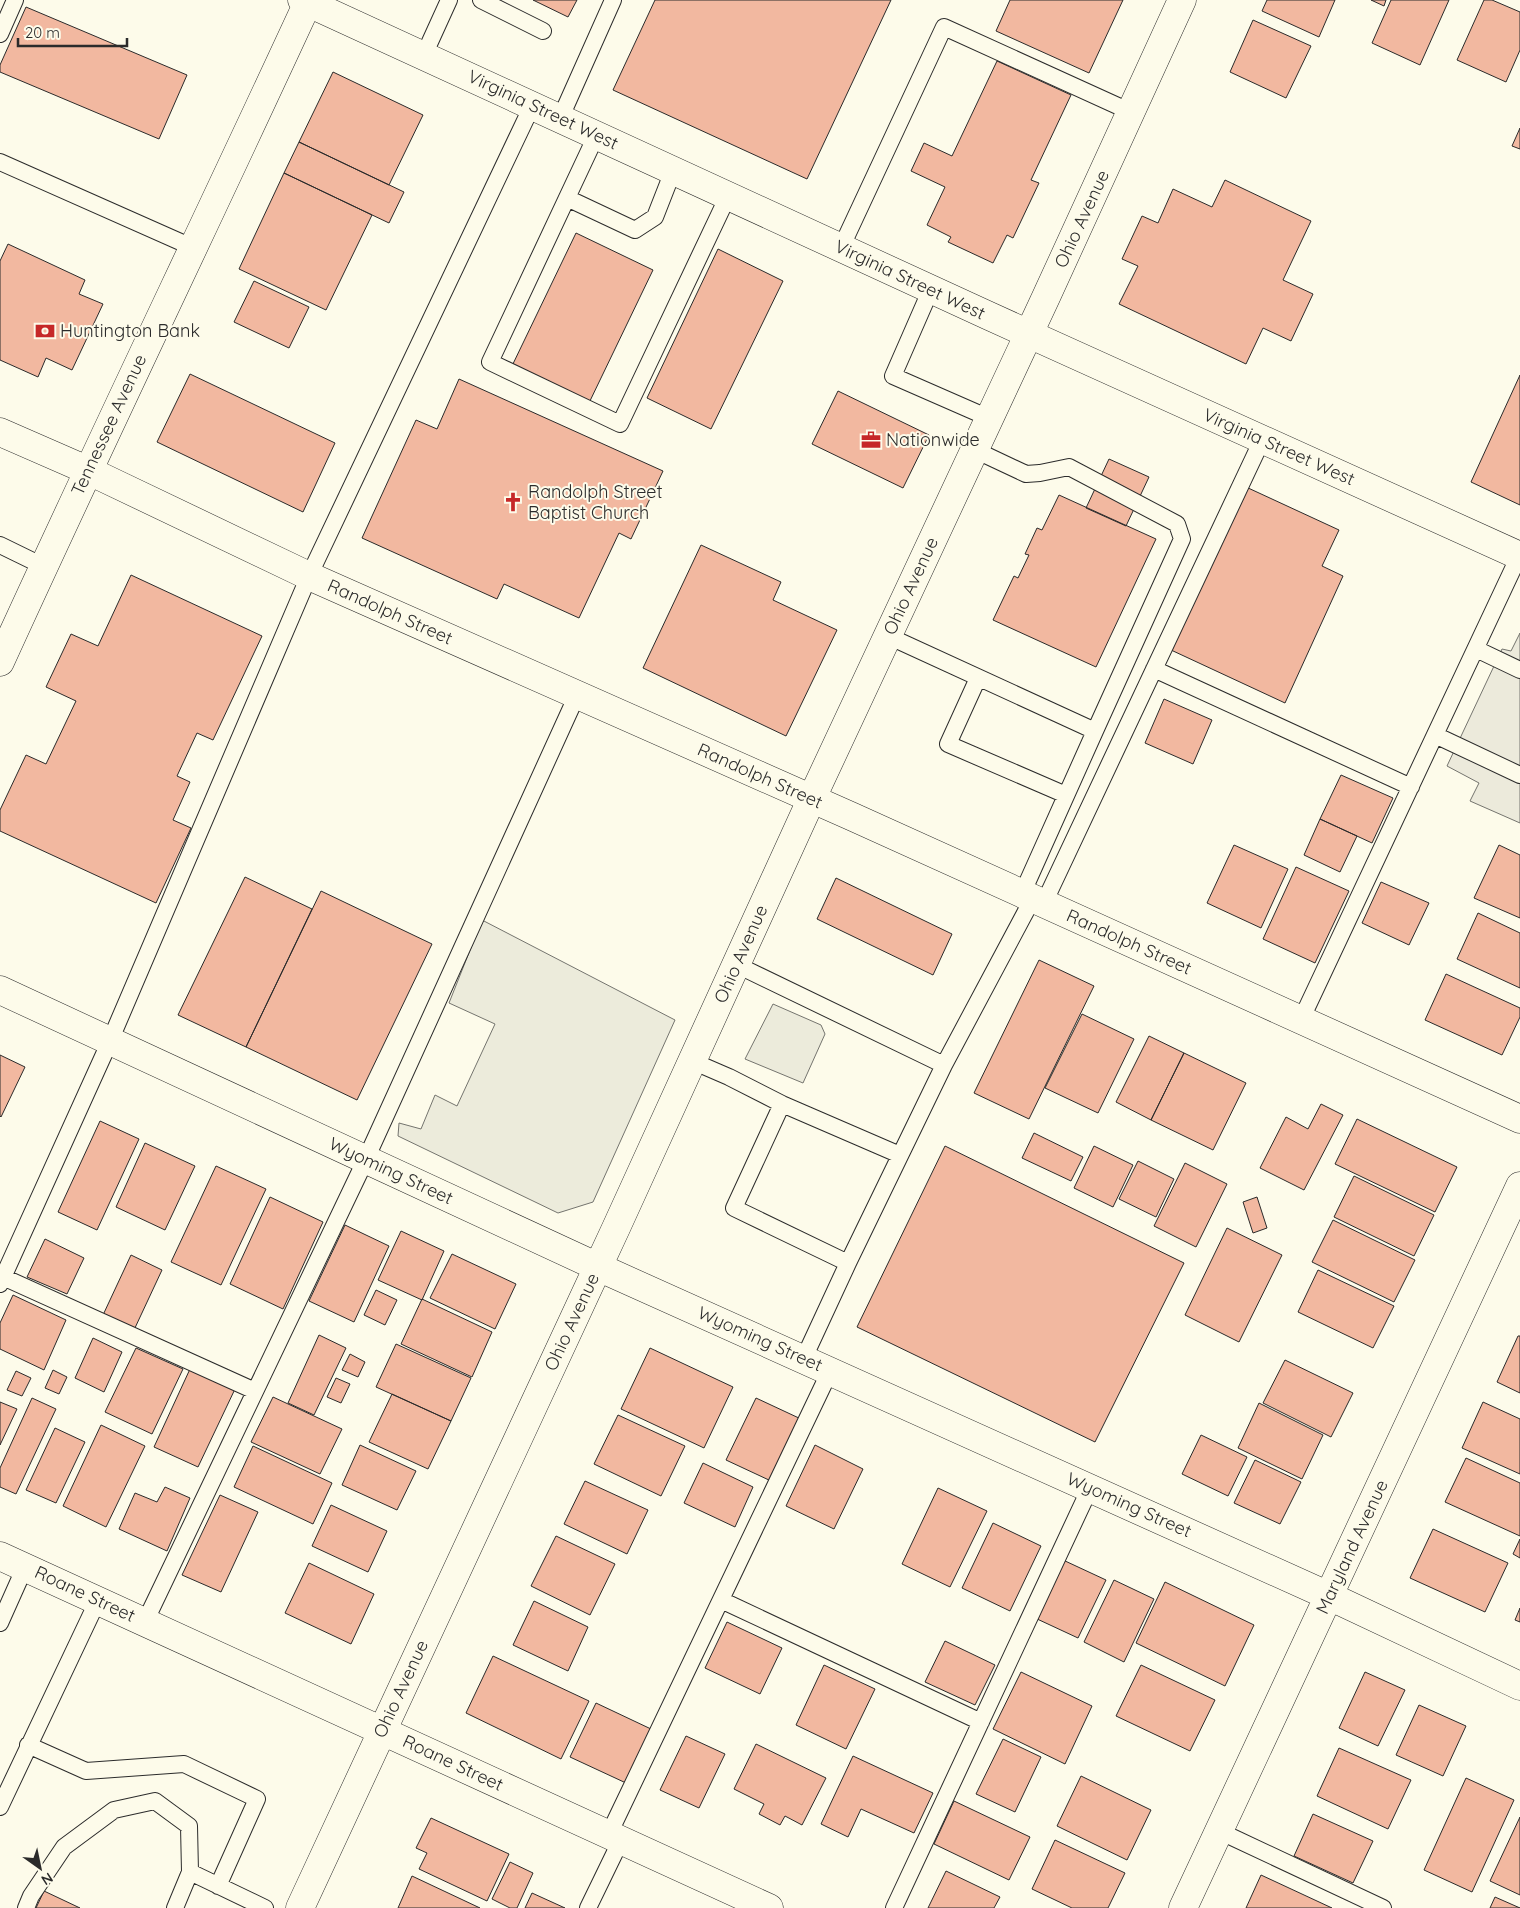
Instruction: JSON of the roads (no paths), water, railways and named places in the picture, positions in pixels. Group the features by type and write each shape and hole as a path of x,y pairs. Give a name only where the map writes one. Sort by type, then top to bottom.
{"street":[{"name":"Ohio Avenue","path":"300,1908 598,1267 735,964 1029,334 1182,0"},
{"name":"Virginia Street West","path":"306,1 1029,334 1520,556"},
{"name":"Tennessee Avenue","path":"3,645 44,566 194,248 306,1"},
{"name":"Randolph Street","path":"0,432 88,470 309,576 812,798 1520,1119"},
{"name":"Wyoming Street","path":"0,990 598,1267 804,1358 1329,1596 1520,1686"},
{"name":"Maryland Avenue","path":"1183,1908 1520,1186"},
{"name":"Roane Street","path":"0,1556 769,1908"}],"lane":[{"path":"0,34 15,0"},
{"path":"424,56 449,0"},
{"path":"481,0 543,31"},
{"path":"560,118 613,0"},
{"path":"841,248 944,27 1131,112"},
{"path":"255,1392 2,1281 110,1041 309,576 532,106"},
{"path":"596,136 490,362 620,424 728,196"},
{"path":"0,163 194,248"},
{"path":"567,198 635,230 655,217 673,171"},
{"path":"931,289 893,376 990,418"},
{"path":"804,1358 944,1066 1154,669 1262,440"},
{"path":"975,450 1026,474 1069,467 1177,524 1182,539 1066,795 1033,899"},
{"path":"0,545 44,566"},
{"path":"1301,1020 1520,556"},
{"path":"888,636 1095,731"},
{"path":"1476,649 1520,670"},
{"path":"1154,669 1411,787"},
{"path":"978,678 948,744 1066,795"},
{"path":"145,1622 366,1159 577,695"},
{"path":"1435,735 1520,775"},
{"path":"735,964 944,1066"},
{"path":"692,1061 729,1077 782,1104 900,1155"},
{"path":"782,1104 734,1208 848,1263"},
{"path":"588,1908 615,1837 721,1600 830,1371"},
{"path":"894,1908 1090,1488"},
{"path":"0,1622 25,1567"},
{"path":"0,1806 98,1600"},
{"path":"721,1600 981,1722"},
{"path":"28,1745 86,1771 184,1764 258,1799 218,1886"},
{"path":"26,1908 31,1896 64,1847 114,1810 155,1801 189,1826 190,1872 175,1908"},
{"path":"1219,1831 1384,1908"},
{"path":"190,1872 265,1908"}],"place":[{"name":"Huntington Bank","path":"45,331"},
{"name":"Nationwide","path":"871,440"},
{"name":"Randolph Street Baptist Church","path":"513,502"}]}
